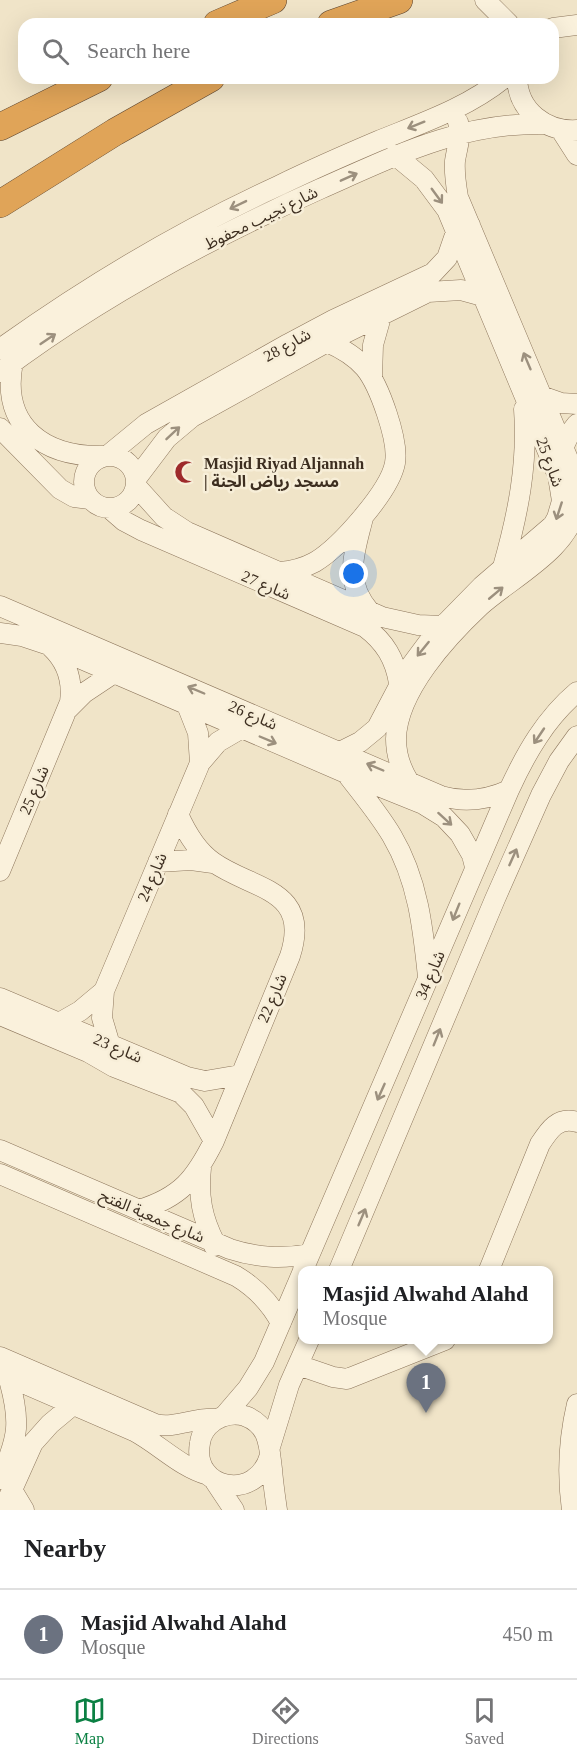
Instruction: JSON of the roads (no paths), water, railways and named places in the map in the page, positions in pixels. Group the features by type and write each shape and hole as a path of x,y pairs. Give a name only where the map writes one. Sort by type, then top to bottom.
{"highway":[{"path":"232,18 273,0"},
{"path":"347,18 399,0"},
{"path":"0,127 87,84"},
{"path":"0,204 115,132 200,84"}],"street":[{"path":"485,0 503,18"},
{"path":"559,27 577,25"},
{"name":"شارع نجيب محفوظ","path":"188,243 232,207 454,110 496,84"},
{"path":"519,84 524,103 537,119 561,128 577,155"},
{"path":"454,110 461,133"},
{"name":"شارع نجيب محفوظ","path":"4,361 92,286 188,243 281,207 395,155 440,138 506,124 561,128"},
{"name":"شارع 25","path":"461,133 454,174 463,228 483,296 532,394 563,448 575,479 577,494"},
{"name":"شارع 25","path":"395,155 415,170 432,188 463,228 532,394 562,493 557,518 539,549 446,642 422,673 398,697 396,740 399,762 409,782"},
{"name":"شارع 28","path":"105,456 146,424 247,376 327,342 382,313 415,290 441,265 463,228"},
{"name":"شارع 28","path":"136,482 155,451 179,427 247,376 333,320 415,290 428,292 450,290 483,296"},
{"path":"372,378 373,345 382,313"},
{"path":"280,572 303,568 324,556 363,516 390,480 396,461 392,428 372,378 353,356 327,342"},
{"path":"0,428 60,489 109,508 117,507 130,499 136,482 135,472 127,461 121,458 76,455 56,450 27,432 10,403 9,382 4,361"},
{"path":"503,567 516,519 524,471 525,431 532,394 561,403 577,404"},
{"path":"563,448 577,424"},
{"path":"90,499 84,485 84,477 91,464 105,456"},
{"name":"شارع 27","path":"136,482 184,540 368,620 443,626"},
{"name":"شارع 25","path":"340,752 360,742 377,728 398,697 415,658 443,626 503,567 564,537 571,526 577,502"},
{"name":"شارع 27","path":"109,508 132,526 184,540 280,572 368,620 375,634 389,651 398,672 398,697"},
{"path":"363,516 352,570 359,599 368,620"},
{"name":"شارع 26","path":"0,606 149,679 340,752 409,782 460,834 472,855 475,867"},
{"name":"شارع 26","path":"0,633 22,636 49,645 114,673 149,679 187,705 346,773 426,797 453,800 488,798 509,790"},
{"name":"شارع 25","path":"0,871 67,710 71,693 69,676 62,659 49,645"},
{"name":"شارع 25","path":"67,710 84,693 114,673"},
{"name":"شارع 34","path":"306,1265 509,790 544,727 577,692"},
{"name":"شارع 24","path":"187,705 198,733 200,763"},
{"name":"شارع 24","path":"110,1045 102,1018 104,991 200,763 218,742 242,728"},
{"name":"شارع 34","path":"341,1266 541,795 559,761 577,736"},
{"path":"346,773 393,837 409,872 420,909 429,979"},
{"name":"شارع 22","path":"178,814 189,836 213,863"},
{"name":"شارع 22","path":"140,1210 152,1207 174,1195 201,1168 290,956 295,927 285,904 273,892 213,863 191,860 158,862"},
{"name":"شارع 24","path":"59,1023 80,1011 104,991"},
{"name":"شارع 23","path":"0,998 24,1017 114,1067 196,1080 214,1080 240,1075"},
{"name":"شارع 23","path":"0,1015 59,1023 110,1045 157,1075 187,1099 199,1113 214,1141"},
{"path":"393,1062 422,1074"},
{"path":"491,1266 540,1144 550,1129 560,1122 570,1120 577,1122"},
{"name":"شارع جمعية الفتح","path":"0,1150 215,1243 246,1254 286,1258 306,1265"},
{"name":"شارع 22","path":"201,1168 199,1187 201,1210 215,1243"},
{"name":"شارع جمعية الفتح","path":"0,1174 236,1276 267,1301 281,1323"},
{"path":"207,1264 215,1243"},
{"name":"شارع 34","path":"220,1418 256,1376 298,1284"},
{"path":"0,1356 136,1424 155,1443 182,1464 229,1486 252,1481 264,1470 282,1406 307,1344"},
{"path":"298,1365 333,1377 347,1379 435,1344"},
{"path":"4,1375 74,1404 136,1424 167,1426 194,1419 240,1415 254,1420 265,1432 270,1451 277,1510"},
{"path":"4,1375 15,1402 17,1422 13,1449 15,1464"},
{"path":"3,1510 6,1484 15,1464 41,1433 74,1404"},
{"path":"572,1510 569,1475 570,1449 577,1404"},
{"path":"220,1418 205,1430 199,1445 200,1461 234,1510"},
{"path":"6,1484 24,1510"}],"place":[{"name":"Masjid Riyad Aljannah | مسجد رياض الجنة","path":"186,472"},
{"name":"Masjid Alwahd Alahd","path":"426,1413"}]}
